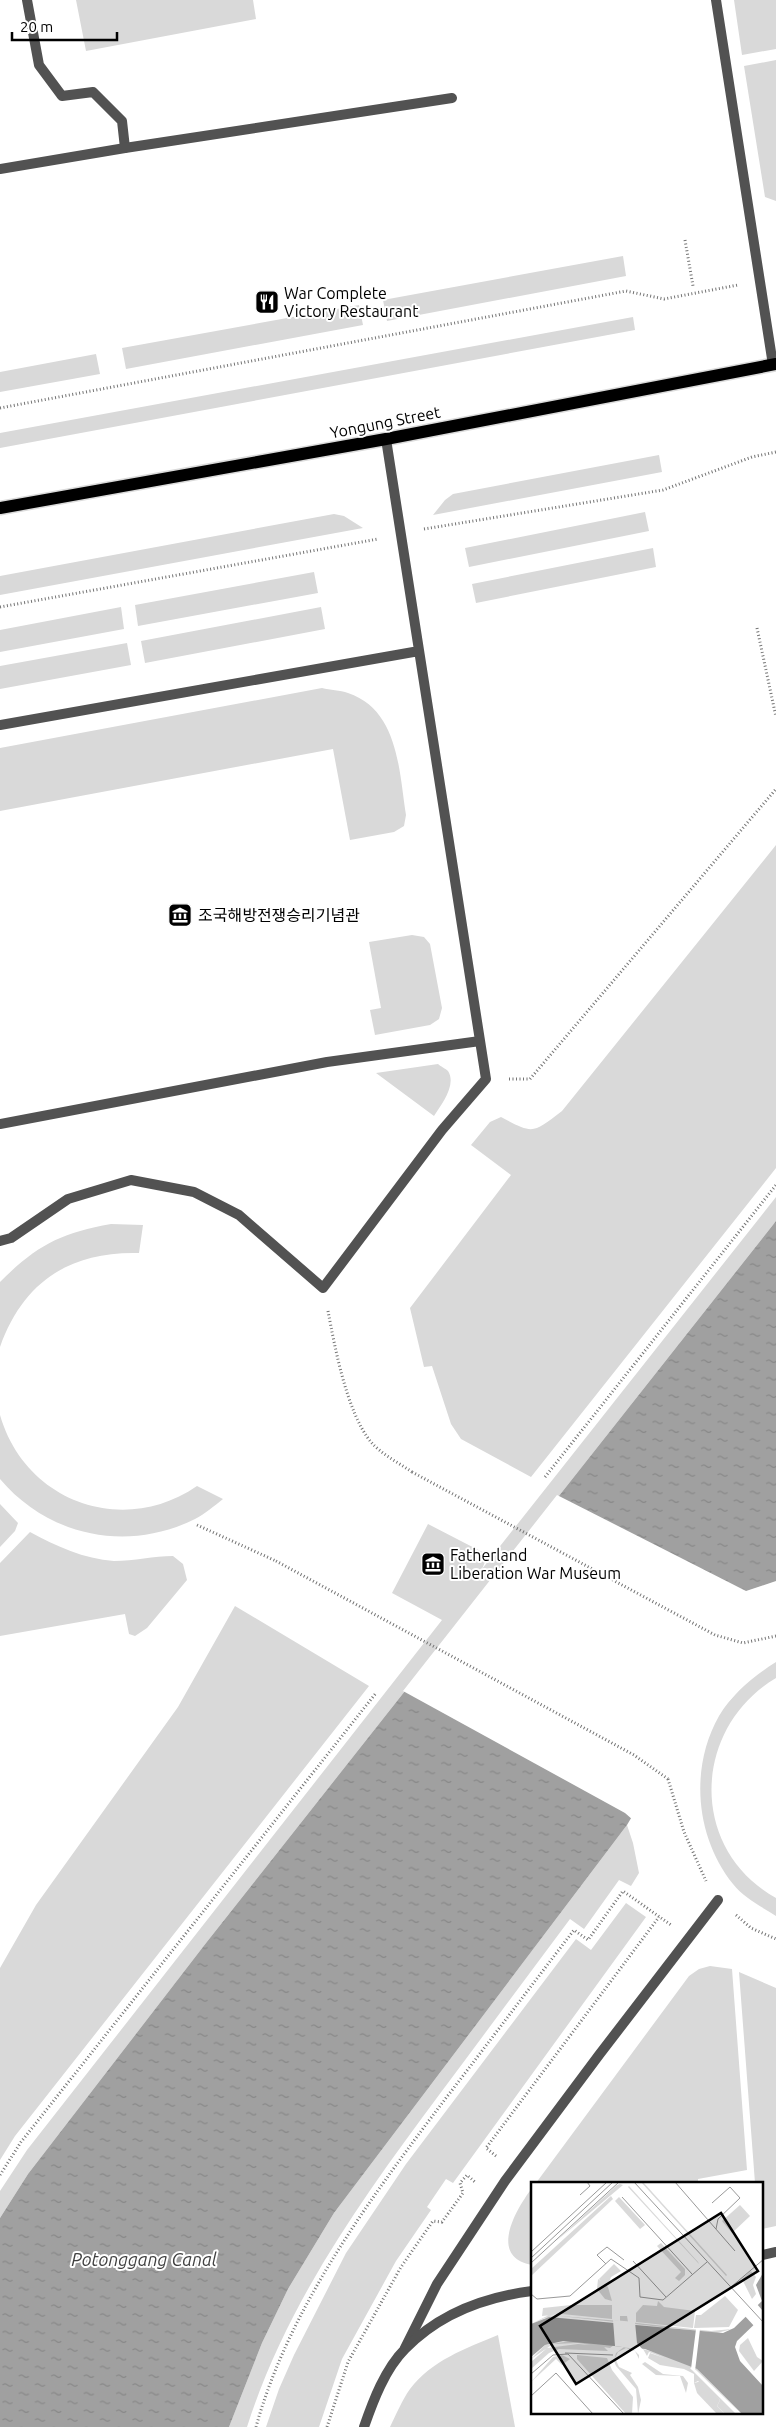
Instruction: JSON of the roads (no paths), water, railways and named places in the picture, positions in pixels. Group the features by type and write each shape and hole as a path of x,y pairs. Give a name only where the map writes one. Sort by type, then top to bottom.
{"main road":[{"name":"Yongung Street","path":"0,508 386,439 774,364"}],"street":[{"path":"27,0 39,65 62,96 93,92 122,120 125,148"},
{"path":"716,0 774,364"},
{"path":"0,169 452,98"},
{"path":"0,1241 12,1238 68,1199 131,1180 194,1192 239,1215 323,1288 442,1130 486,1079 386,439"},
{"path":"0,725 419,651"},
{"path":"0,1124 327,1062 480,1041"},
{"path":"364,2427 384,2379 404,2349 437,2284 495,2197 718,1900"},
{"path":"404,2349 435,2325 467,2306 531,2291"}],"water":[{"name":"Potonggang Canal","path":"776,1221 776,1645 650,1786 627,1825 334,2213 288,2289 262,2343 229,2427 0,2427 0,2218 28,2174 206,1943"}],"place":[{"name":"War Complete Victory Restaurant","path":"267,302"},
{"name":"조국해방전쟁승리기념관","path":"180,915"},
{"name":"Fatherland Liberation War Museum","path":"433,1564"}]}
